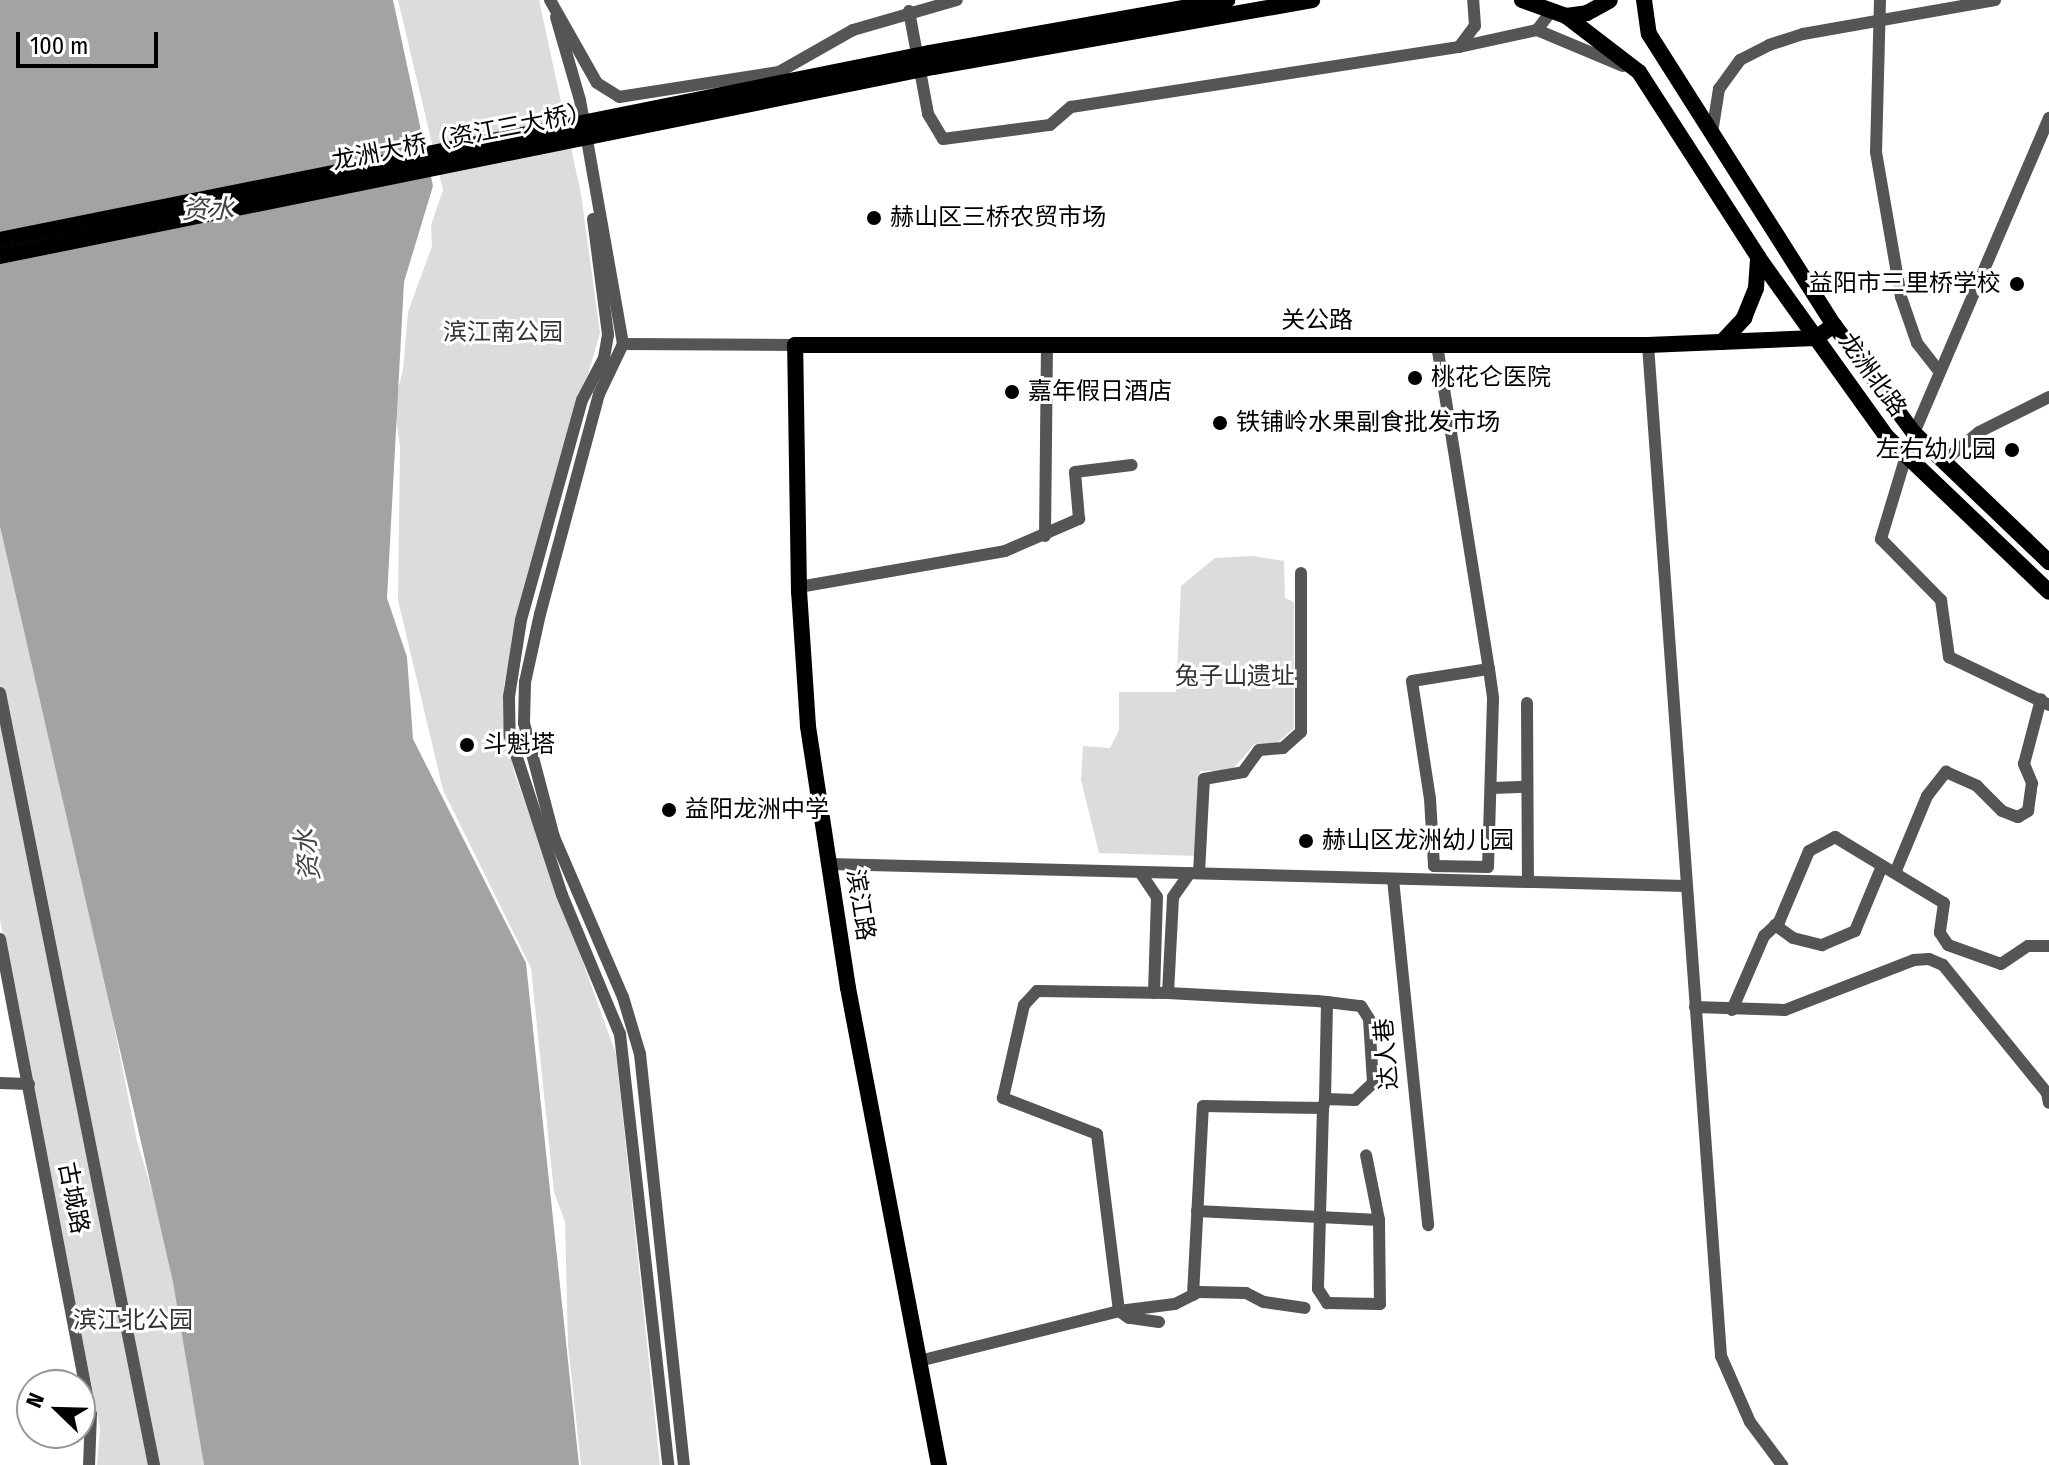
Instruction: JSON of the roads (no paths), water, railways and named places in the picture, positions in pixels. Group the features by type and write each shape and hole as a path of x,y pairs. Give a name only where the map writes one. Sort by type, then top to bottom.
{"main road":[{"path":"932,60 1227,0"},
{"path":"932,60 1312,0"},
{"name":"龙洲北路","path":"1522,0 1558,15 1639,72 1758,257 1887,437 2049,592"},
{"path":"1558,15 1587,13 1610,0"},
{"name":"龙洲北路","path":"1644,0 1649,34 1834,325 1914,433 2049,562"},
{"name":"龙洲大桥（资江三大桥）","path":"0,240 932,60"},
{"name":"龙洲大桥（资江三大桥）","path":"0,256 932,60"},
{"path":"1722,342 1744,318 1756,288 1758,257"},
{"path":"1816,338 1834,325"},
{"name":"关公路","path":"795,345 1648,345 1816,338"},
{"name":"滨江路","path":"795,345 799,587 808,726 829,864 939,1465"}],"street":[{"path":"550,0 580,100 623,344 599,394 540,614 525,682 524,723 554,837 623,997 640,1054 684,1465"},
{"path":"556,17 597,83 619,97 779,72 853,30 909,11 957,0"},
{"path":"1459,47 1475,26 1473,0"},
{"path":"1880,0 1882,18 1876,152 1901,297 1917,343 1940,372"},
{"path":"1712,133 1719,89 1740,60 1803,34 1995,0"},
{"path":"909,11 928,114 943,139 1050,125 1071,107 1459,47 1537,30 1558,15"},
{"path":"1537,30 1639,72"},
{"path":"1914,433 2049,118"},
{"path":"587,179 608,335 604,358 582,400 521,620 509,697 510,736 562,895 620,1034 668,1465"},
{"path":"623,344 795,345"},
{"path":"1045,536 1047,345"},
{"path":"1437,345 1489,669 1492,788 1488,867 1434,866 1430,799 1412,681 1489,669"},
{"path":"1648,345 1721,1356 1750,1422 1782,1465"},
{"path":"1944,461 1979,432 2049,397"},
{"path":"1895,873 1927,796 1946,772 1977,786 2002,811 2018,817 2028,811 2032,783 2024,764 2045,702 1949,657 1941,600 1881,539 1906,456"},
{"path":"799,587 990,555 1045,536 1079,519 1075,472 1132,465"},
{"path":"1168,993 1173,897 1194,873 1204,779 1243,772 1259,750 1283,748 1301,732 1301,573"},
{"path":"0,693 154,1465"},
{"path":"1527,703 1528,882"},
{"path":"1492,788 1527,787"},
{"path":"1732,1010 1764,936 1775,925 1809,851 1835,837 1944,903 1940,933 1948,945 2001,964 2028,946 2049,946"},
{"path":"829,864 1686,886"},
{"path":"1775,925 1793,938 1822,945 1855,931 1882,866"},
{"path":"1140,872 1157,897 1154,993"},
{"name":"达人巷","path":"1393,879 1428,1225"},
{"name":"古城路","path":"0,939 91,1414 89,1465"},
{"path":"1695,1007 1785,1010 1929,959 1943,965 2047,1093 2049,1103"},
{"path":"1159,1322 1129,1318 1119,1311 1097,1134 1003,1098 1024,1005 1037,991 1168,993 1327,1002 1361,1006 1369,1019 1373,1083 1365,1096 1324,1104 1203,1106 1193,1295"},
{"path":"1327,1002 1318,1289 1327,1303 1380,1304 1379,1220 1366,1155"},
{"path":"0,1083 29,1084"},
{"path":"1197,1211 1379,1220"},
{"path":"919,1361 1119,1311 1175,1304 1193,1295 1246,1293 1264,1302 1305,1308"}],"water":[{"name":"资水","path":"0,0 393,0 433,186 404,282 387,598 407,657 413,739 526,963 579,1465 204,1465 173,1282 0,526"}],"place":[{"name":"赫山区三桥农贸市场","path":"874,218"},
{"name":"益阳市三里桥学校","path":"2017,284"},
{"name":"桃花仑医院","path":"1415,378"},
{"name":"嘉年假日酒店","path":"1012,392"},
{"name":"铁铺岭水果副食批发市场","path":"1220,423"},
{"name":"左右幼儿园","path":"2012,450"},
{"name":"斗魁塔","path":"467,745"},
{"name":"益阳龙洲中学","path":"669,810"},
{"name":"赫山区龙洲幼儿园","path":"1306,841"}],"park label":[{"name":"滨江南公园","path":"503,333"},
{"name":"兔子山遗址","path":"1235,677"},
{"name":"滨江北公园","path":"133,1321"}]}
